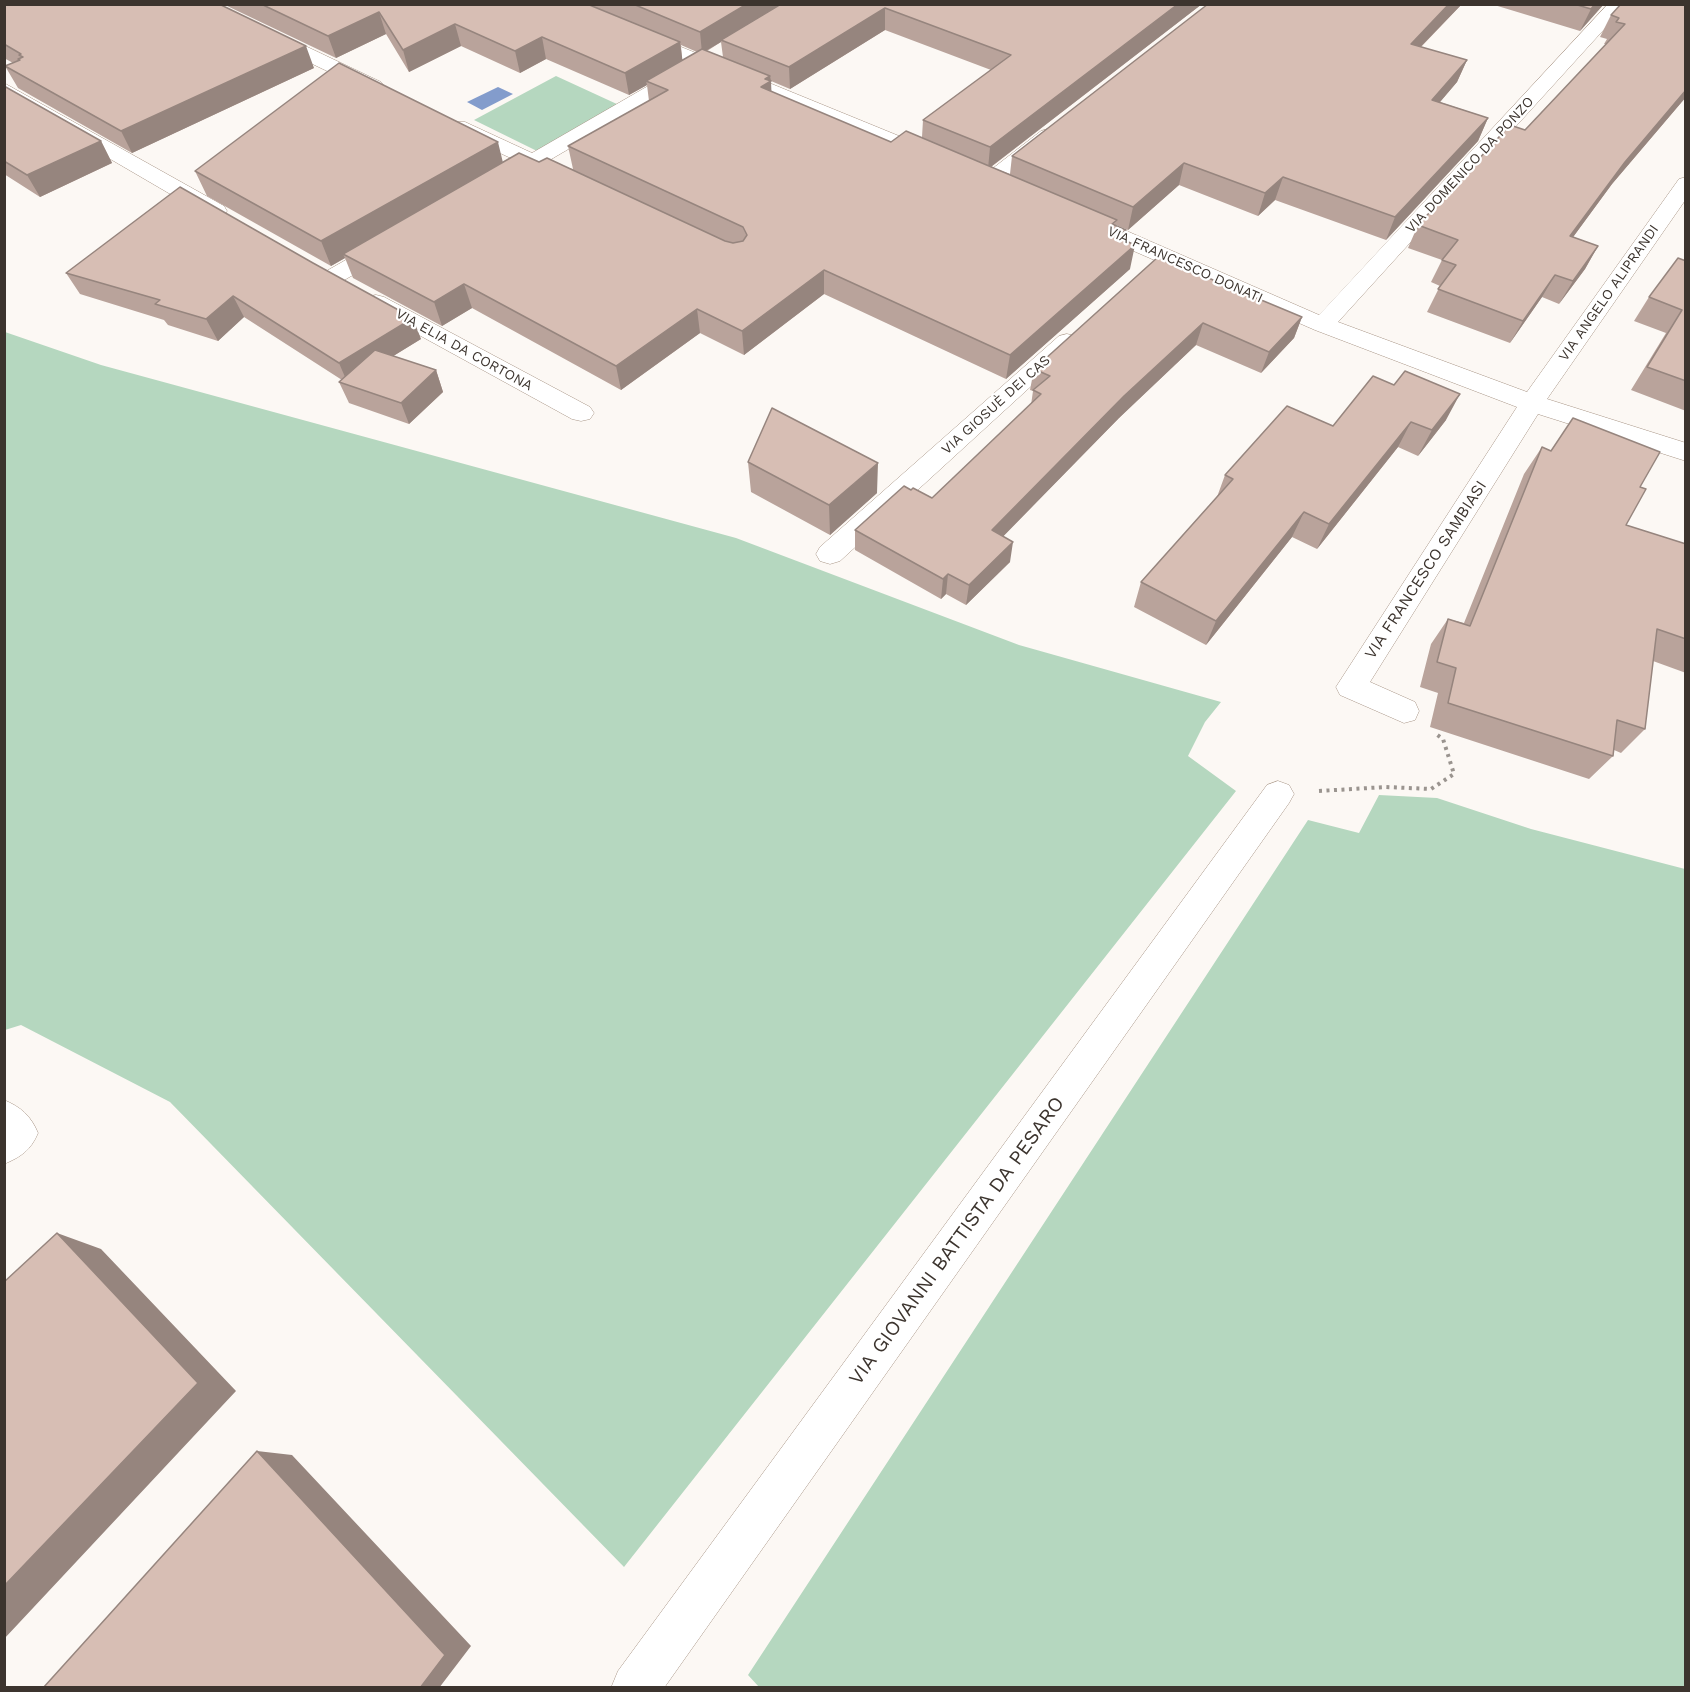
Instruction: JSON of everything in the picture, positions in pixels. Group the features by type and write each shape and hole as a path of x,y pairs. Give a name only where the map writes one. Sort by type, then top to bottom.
{"street":[{"path":"201,4 393,96"},
{"path":"559,4 1011,189"},
{"name":"VIA DOMENICO DA PONZO","path":"1323,325 1618,4"},
{"path":"502,179 723,51"},
{"path":"4,89 239,225"},
{"path":"436,116 575,182"},
{"path":"990,180 1066,121"},
{"name":"VIA ANGELO ALIPRANDI","path":"1532,404 1686,183"},
{"name":"VIA FRANCESCO DONATI","path":"1065,213 1154,263 1532,404 1686,452"},
{"path":"331,278 401,237"},
{"name":"VIA ELIA DA CORTONA","path":"311,266 581,413"},
{"name":"VIA GIOSUÈ DEI CAS","path":"830,554 1084,326"},
{"name":"VIA FRANCESCO SAMBIASI","path":"1404,711 1351,687 1532,404"},
{"name":"VIA GIOVANNI BATTISTA DA PESARO","path":"635,1688 1278,794"},
{"path":"4,1118 19,1132 4,1145"}],"path":[{"path":"1278,794 1386,787 1431,789 1454,774 1443,739 1404,711"}],"green space":[{"path":"556,76 619,105 537,151 474,120"},
{"path":"5,332 101,365 736,538 1019,645 1221,702 1205,722 1188,756 1236,791 624,1567 170,1102 21,1025 5,1030"},
{"path":"1379,795 1437,798 1531,829 1685,869 1685,1687 759,1687 748,1675 1308,820 1359,833"}],"water":[{"path":"498,87 513,94 482,110 467,102"}],"building":[{"path":"219,4 306,46 121,131 5,66 23,57 4,44 4,5"},
{"path":"261,4 587,4 680,42 625,73 542,37 515,51 455,24 403,50 379,12 328,36"},
{"path":"633,4 747,4 700,32"},
{"path":"781,4 1178,4 990,147 923,120 1011,55 885,8 789,67 721,40"},
{"path":"1208,4 1449,4 1411,44 1467,60 1432,100 1488,118 1395,217 1283,177 1265,193 1184,163 1133,207 1012,156"},
{"path":"1574,4 1595,4 1591,9"},
{"path":"1621,4 1686,4 1686,90 1625,162 1570,236 1598,246 1573,281 1555,275 1523,321 1438,289 1456,265 1442,260 1458,240 1418,225 1510,125 1525,130 1625,24 1616,22 1619,18 1611,15"},
{"path":"702,49 770,76 765,79 771,81 761,87 891,142 906,131 1117,220 1112,224 1126,230 1117,237 1135,245 1010,355 824,270 742,331 697,309 616,366 464,284 434,302 343,254 519,153 539,162 547,158 725,241 733,243 743,241 747,235 743,227 568,146 668,90 646,81"},
{"path":"339,63 498,142 321,241 195,171"},
{"path":"4,86 101,141 27,175 4,161"},
{"path":"180,187 413,318 339,363 233,296 206,319 155,304 160,300 66,273"},
{"path":"1158,257 1302,317 1269,352 1203,323 1124,396 992,530 1013,542 969,585 948,574 943,579 855,530 904,486 932,498 1041,394 1033,390 1050,376 1034,369"},
{"path":"1678,258 1686,261 1686,381 1647,367 1682,310 1649,297"},
{"path":"375,350 436,370 401,403 339,382"},
{"path":"1405,371 1460,394 1432,430 1411,422 1329,524 1304,512 1216,621 1141,582 1233,479 1225,475 1287,406 1333,426 1373,376 1394,385"},
{"path":"772,408 878,463 829,505 748,462"},
{"path":"1573,418 1660,452 1640,487 1646,489 1626,525 1686,544 1686,639 1657,629 1645,729 1617,720 1613,756 1448,703 1456,668 1437,662 1448,619 1470,626 1542,447 1551,451"},
{"path":"57,1233 198,1383 4,1586 4,1282"},
{"path":"257,1451 445,1655 420,1688 43,1688"}]}
